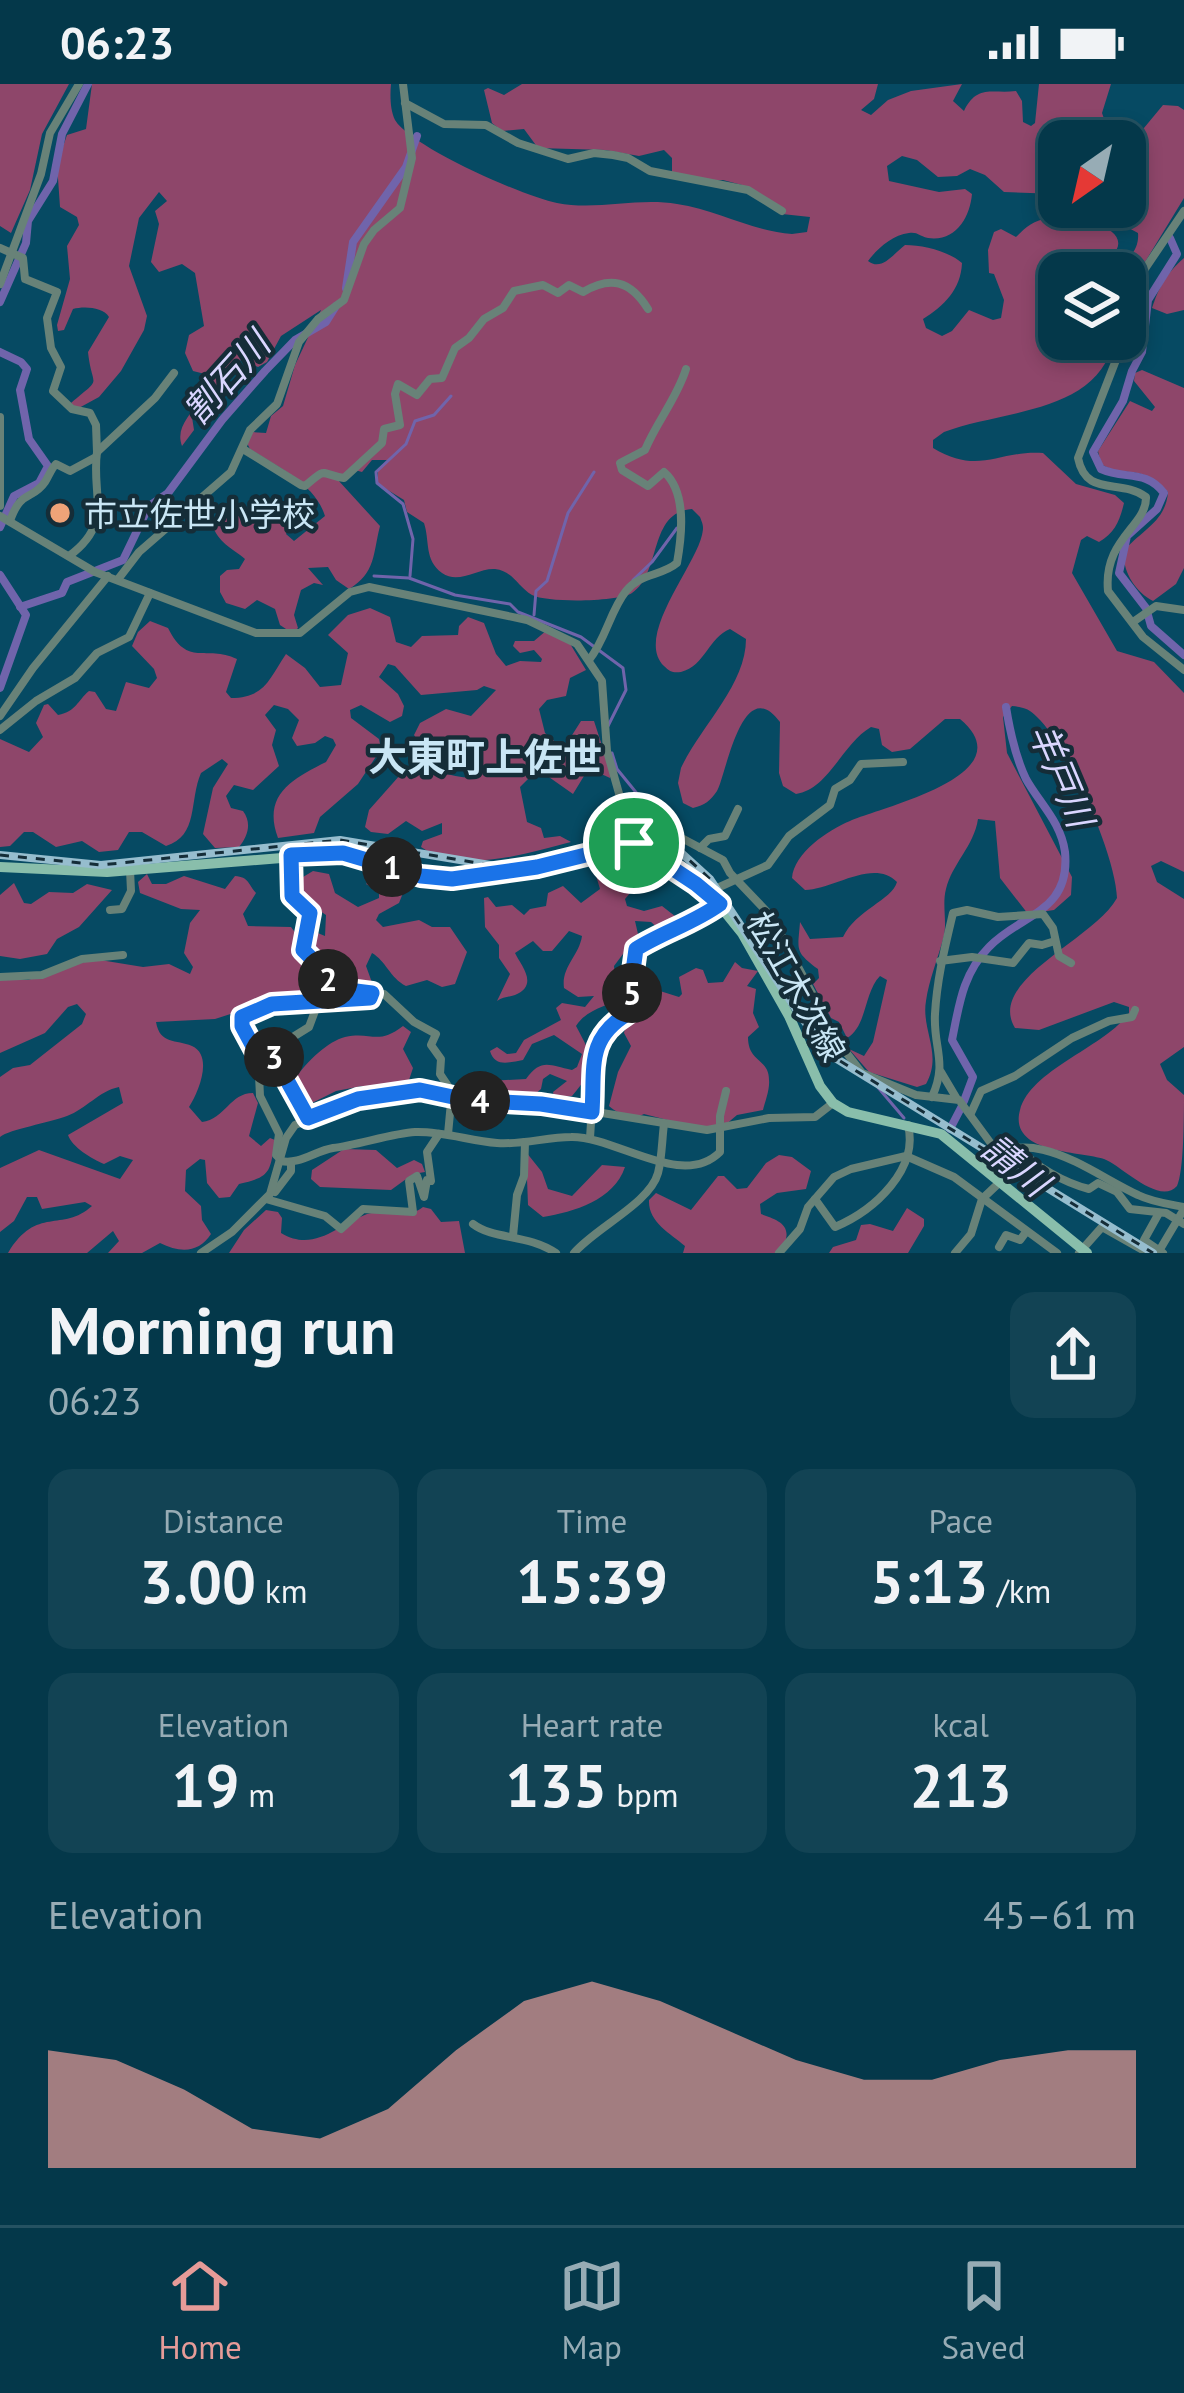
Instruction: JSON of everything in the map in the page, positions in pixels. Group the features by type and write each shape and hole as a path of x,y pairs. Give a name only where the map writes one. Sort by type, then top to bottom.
{"main road":[{"path":"0,867 130,870 343,853 421,876 452,879 633,847"},
{"name":"松江木次線","path":"633,847 676,870 719,903 768,976 833,1103 860,1115 941,1134 1083,1252"}],"street":[{"path":"0,284 17,255 50,133 79,84"},
{"path":"0,716 33,668 114,577 231,472 250,430 278,404 299,342 318,319 344,300 364,244 400,208 412,158 404,84"},
{"path":"404,103 444,124 486,125 518,143 568,159 613,154 650,171 748,190 782,211"},
{"path":"1184,211 1134,285 1133,331 1116,360 1078,454 1081,471 1093,484 1136,490 1147,500 1143,514 1115,546 1107,576 1111,596 1143,637 1184,670"},
{"path":"0,248 17,255 25,279 57,292 47,318 53,353 61,367 52,391 72,409 90,413 96,425 100,487 94,529 69,556"},
{"path":"243,449 301,485 327,471 344,478 382,443 384,429 400,425 398,384 417,395 430,379 442,378 455,347 521,288 543,285 558,293 569,285 583,292 596,283 611,283 633,290 648,309"},
{"path":"589,660 626,591 646,574 677,563 677,488 664,472 644,485 620,464 645,450 649,434 686,369"},
{"path":"174,374 97,454 70,471 54,464 41,486 19,500 6,519 92,570 256,633 290,636 350,592 369,587 527,620 568,637 602,681 607,751 633,847"},
{"path":"0,418 0,506"},
{"path":"0,730 75,678 97,653 129,637 150,592"},
{"path":"1133,622 1160,605 1184,610"},
{"path":"590,1138 596,1045 606,1027 627,1014 636,949 678,925 697,920 719,903 715,889 772,861 789,836 828,807 835,789 850,780 862,763 903,762"},
{"path":"700,846 709,838 724,838 738,809"},
{"path":"630,830 657,825 723,860 771,916 838,1042 862,1073 916,1095 957,1099"},
{"path":"267,1200 325,1216 341,1228 363,1209 413,1212 409,1181 417,1177 425,1196 427,1180 431,1181 427,1152 444,1134 452,1096 440,1074 441,1059 431,1046 436,1033 420,1027 384,994 332,988 326,973 303,950 310,913 292,896 291,855"},
{"path":"110,910 122,909 130,896 130,870"},
{"path":"998,1153 941,1072 934,1026 940,961 952,914 961,910 998,916 1043,914 1050,922 1059,956 1071,963"},
{"path":"940,961 972,957 1008,964 1029,943 1055,940"},
{"path":"0,977 42,975 82,959 123,955"},
{"path":"201,1253 232,1232 291,1171 276,1155 279,1134 260,1096 256,1052 242,1017 272,1004 362,1001 372,993"},
{"path":"272,1050 309,1027 319,1002"},
{"path":"971,1113 981,1091 1015,1076 1072,1038 1109,1021 1132,1017 1135,1010"},
{"path":"256,1052 273,1055 308,1118"},
{"path":"932,1097 941,1072"},
{"path":"284,1162 288,1134 308,1118 358,1099 406,1091 429,1090 722,1129 769,1118 815,1117 833,1103"},
{"path":"284,1162 410,1132 492,1143 590,1138 659,1164 714,1158 722,1147 720,1116 726,1091"},
{"path":"574,1253 590,1234 610,1223 653,1184 664,1124"},
{"path":"815,1198 832,1225 842,1224 897,1179 912,1138 909,1124"},
{"path":"514,1239 526,1141"},
{"path":"980,1164 998,1153 1035,1146 1142,1197 1184,1208 1181,1222 1161,1252 1144,1240 1159,1213"},
{"path":"1018,1147 1049,1171 1084,1189 1099,1183 1117,1192 1132,1210 1181,1222"},
{"path":"1049,1171 1057,1154"},
{"path":"779,1253 800,1229 815,1198 839,1174 908,1156 954,1177 1057,1253"},
{"path":"955,1253 971,1234 982,1198 998,1184"},
{"path":"473,1224 483,1232 537,1241 556,1253"},
{"path":"1083,1252 1103,1227 1148,1253"},
{"path":"999,1247 1006,1234 1020,1240 1026,1232"}],"shaded area":[{"path":"0,84 69,84 42,134 30,190 11,233 0,226"},
{"path":"92,84 391,84 393,116 405,131 445,157 520,191 572,205 677,204 792,234 807,232 810,217 782,214 742,185 672,174 672,158 664,150 639,156 538,148 524,129 502,131 492,123 484,90 504,95 522,84 878,84 874,99 861,110 871,115 888,100 911,91 962,84 953,101 964,111 980,94 1016,91 1022,101 1023,122 1031,126 1039,84 1111,84 1102,113 1104,120 1038,120 1038,193 1004,192 970,169 957,176 938,177 917,160 902,156 887,166 889,181 939,192 965,189 972,194 968,211 954,232 938,238 903,234 868,261 883,263 905,245 935,250 962,263 950,296 923,319 926,328 942,336 969,310 993,320 1001,318 1004,300 994,274 989,273 988,250 994,232 1001,229 1016,237 1038,221 1038,228 1104,228 1117,238 1114,252 1038,252 1038,360 1106,360 1090,382 1045,405 944,432 933,440 933,448 976,461 1043,453 1076,484 1115,495 1124,503 1109,534 1099,542 1087,536 1081,540 1072,573 1117,651 1154,662 1184,693 1184,872 1161,861 1151,866 1157,882 1184,899 1184,1047 1160,1064 1167,1080 1184,1095 1177,1186 1169,1191 1150,1188 1104,1159 1035,1143 1019,1124 1020,1110 1038,1082 1129,1013 1129,1007 1114,1002 1039,1030 1015,1028 1010,1010 1015,993 1117,898 1108,856 1088,803 1049,731 1029,710 1012,706 1003,717 1007,753 1072,877 1071,895 1054,910 1028,914 1000,878 995,821 978,819 946,889 944,936 926,1001 931,1073 926,1084 917,1087 869,1072 849,1049 864,1056 873,1042 887,980 880,976 875,983 858,1026 847,1038 813,984 819,978 818,969 801,954 798,944 800,922 810,939 843,937 897,882 876,873 805,890 792,878 805,851 832,830 942,786 963,772 975,757 976,739 960,719 945,719 910,749 892,752 882,745 879,729 871,727 818,784 796,794 783,786 779,773 780,722 767,710 755,709 738,732 714,794 693,808 683,803 678,783 681,768 739,673 746,639 730,629 696,664 681,672 668,670 657,653 661,620 702,535 700,517 692,509 668,521 648,572 632,593 598,600 540,598 501,570 461,577 442,573 430,556 424,523 407,512 404,500 378,484 378,471 389,460 372,460 362,472 351,469 338,480 380,526 372,562 358,583 349,589 328,567 308,568 323,585 314,583 301,590 294,615 298,628 292,633 280,625 275,609 257,600 245,609 226,603 220,576 239,569 245,559 212,524 222,509 239,504 253,510 265,503 276,508 287,501 295,513 286,534 294,541 325,516 305,486 247,443 252,432 266,433 271,416 283,406 295,365 321,310 281,336 267,362 258,367 241,360 227,371 192,417 194,430 182,446 182,427 209,375 193,371 185,353 189,335 204,326 195,273 182,264 159,272 151,262 159,224 155,211 167,201 159,192 139,218 129,266 147,316 144,330 121,371 99,397 77,409 71,403 93,381 88,352 109,317 93,308 73,309 64,330 58,331 70,279 67,246 79,225 77,217 60,207 57,164 67,135 86,129"},
{"path":"1163,105 1178,106 1184,110 1184,198 1146,260 1146,252 1133,252 1138,233 1129,228 1146,228 1146,126"},
{"path":"1184,258 1184,310 1167,314 1152,308 1164,280"},
{"path":"1142,370 1184,388 1184,568 1176,584 1153,601 1131,580 1124,551 1163,511 1168,492 1148,477 1101,464 1098,451 1130,401 1152,411 1155,407 1134,381 1135,373"},
{"path":"370,608 390,617 396,642 411,647 422,636 458,635 468,617 484,623 506,666 541,662 534,650 520,653 513,646 515,641 534,641 547,630 569,642 586,670 570,678 566,696 547,700 539,709 545,733 561,747 581,721 594,721 610,778 597,772 584,776 573,794 546,775 533,774 520,787 527,822 541,828 544,838 560,836 571,842 495,859 455,860 421,847 423,841 442,834 442,823 422,831 406,821 388,834 365,827 369,810 408,766 480,777 484,768 480,760 420,744 414,735 420,723 446,709 471,716 496,690 484,686 421,695 388,664 379,677 398,694 404,706 402,716 390,722 361,705 350,710 351,718 379,739 381,749 358,784 320,817 314,833 278,838 274,810 283,790 326,762 336,745 325,736 297,746 292,738 299,720 288,709 274,705 265,715 276,730 272,745 279,766 253,790 234,785 226,796 231,808 243,811 247,820 247,834 239,847 215,848 203,834 213,788 228,764 222,759 201,773 188,826 166,846 142,832 129,832 118,850 99,852 82,841 56,847 33,832 24,832 10,846 0,847 0,739 29,752 43,737 36,723 44,705 58,715 73,708 89,691 95,692 106,709 116,711 126,682 149,688 157,678 154,669 132,646 150,621 168,628 183,648 237,659 226,692 231,698 259,691 286,654 320,687 341,685 348,653 328,635 348,615"},
{"path":"601,860 614,874 621,866 627,867 626,881 636,886 625,899 627,906 644,911 662,906 680,920 661,931 651,922 635,921 638,934 614,966 616,985 624,994 586,1015 576,1026 590,1069 572,1096 554,1097 553,1092 567,1081 550,1074 528,1100 469,1097 467,1091 478,1092 489,1081 526,1079 541,1066 577,1067 582,1054 554,1035 532,1044 523,1060 499,1062 490,1051 497,1047 507,1054 516,1053 524,1040 561,1020 556,1008 562,1003 585,1007 594,996 578,997 564,988 565,974 582,936 569,931 552,951 543,951 533,941 515,953 526,974 526,986 497,1001 510,974 499,958 499,945 485,927 484,898 496,907 512,905 524,915 546,906 548,893 563,886 581,903 600,889 592,862"},
{"path":"313,871 329,874 335,893 358,907 379,898 379,891 366,884 372,878 381,878 385,886 403,893 399,903 379,914 376,920 383,927 419,920 432,927 450,927 467,952 455,984 442,987 427,980 406,986 372,953 366,966 374,988 353,991 333,986 325,968 305,948 308,929 325,936 326,915 296,895 293,883"},
{"path":"147,874 152,884 184,876 225,889 235,876 243,878 256,893 243,914 248,926 291,927 297,935 298,954 317,976 313,998 268,1002 215,1019 156,1022 165,1038 199,1051 200,1084 189,1107 202,1122 253,1093 258,1103 249,1136 261,1146 270,1138 275,1140 270,1166 257,1179 239,1184 230,1197 219,1198 207,1183 205,1160 186,1170 185,1191 201,1206 202,1220 211,1234 195,1248 182,1250 160,1243 142,1253 108,1253 119,1241 113,1231 87,1253 8,1253 29,1229 81,1214 92,1206 85,1202 42,1209 37,1197 27,1197 14,1221 0,1232 0,1168 39,1150 120,1179 133,1160 120,1156 104,1164 78,1148 68,1135 123,1103 119,1087 67,1116 0,1137 0,1077 30,1065 82,1024 86,1014 77,1004 68,1007 45,1033 0,1053 0,979 28,980 94,959 143,967 169,964 190,974 193,967 184,953 190,923 200,910 181,909 140,893 138,882"},
{"path":"14,883 24,903 31,904 49,892 73,893 87,884 112,890 79,927 57,939 47,954 20,959 0,956 0,895"},
{"path":"735,962 758,971 747,986 756,989 753,1013 759,1027 748,1037 751,1052 768,1073 763,1110 737,1115 724,1126 691,1126 644,1114 626,1115 609,1106 631,1046 624,1033 626,1024 642,1013 643,995 660,991 679,997 679,977 696,968 703,970 708,983 723,982"},
{"path":"403,1026 411,1032 403,1049 413,1068 407,1086 397,1082 383,1090 362,1086 303,1104 296,1090 297,1076 325,1047 345,1037 380,1037"},
{"path":"344,1149 376,1150 397,1168 414,1160 425,1172 413,1174 391,1190 320,1187 311,1179 312,1170"},
{"path":"526,1152 548,1189 572,1196 602,1165 625,1167 602,1196 580,1208 543,1217 528,1205"},
{"path":"779,1155 792,1157 811,1171 806,1189 777,1193 760,1204 761,1214 786,1230 777,1253 683,1253 685,1246 652,1215 649,1200 656,1193 691,1210 718,1176 737,1189 747,1188 766,1163"},
{"path":"423,1207 441,1222 459,1221 465,1253 229,1253 244,1230 266,1210 282,1218 281,1233 304,1240 326,1235 367,1214 410,1213"},
{"path":"907,1208 924,1219 908,1253 829,1253 833,1247 856,1240 861,1225 893,1231"}],"waterway":[{"path":"0,302 26,243 28,221 53,181 62,134 88,84"},
{"name":"割石川","path":"346,288 353,242 406,167 417,136"},
{"path":"1170,238 1177,254 1148,300 1142,352 1123,401 1093,452 1101,469 1142,478 1164,493 1157,509 1127,536 1119,573 1146,608 1151,626 1184,655"},
{"name":"割石川","path":"20,607 62,593 67,582 123,560 149,506 168,493 265,371 295,340 326,322 336,306"},
{"path":"0,352 27,369 20,390 29,439 48,466 39,483 14,496 0,527"},
{"path":"410,576 413,539 403,504 377,483 376,472 406,444 415,421 434,415 451,396"},
{"path":"534,615 536,591 547,581 568,513 594,472"},
{"path":"633,580 677,528"},
{"path":"0,575 26,615 0,688"},
{"path":"374,576 409,578 455,595 510,604 518,612 581,637 623,668 626,690 608,726"},
{"name":"羊戸川","path":"964,1101 973,1077 952,1040 968,979 989,947 1052,900 1065,872 1063,841 1022,770 1006,707"},
{"path":"612,753 617,769 661,823"},
{"name":"請川","path":"870,1078 904,1118"},
{"name":"羊戸川","path":"950,1129 963,1104"}],"railway":[{"path":"0,855 101,865 340,840 502,867 639,840 677,849 710,879 832,1056 1153,1253"}],"place":[{"name":"市立佐世小学校","path":"60,513"}],"district":[{"name":"大東町上佐世","path":"485,756"}],"route":[{"path":"634,843 720,904 636,949 627,1014 606,1027 596,1045 592,1112 467,1100 420,1090 358,1099 308,1118 273,1055 256,1052 242,1026 242,1017 264,1005 336,998 362,1001 372,993 332,988 326,973 303,950 310,913 292,896 291,855 343,853 421,876 452,879 537,867 634,843"}]}
